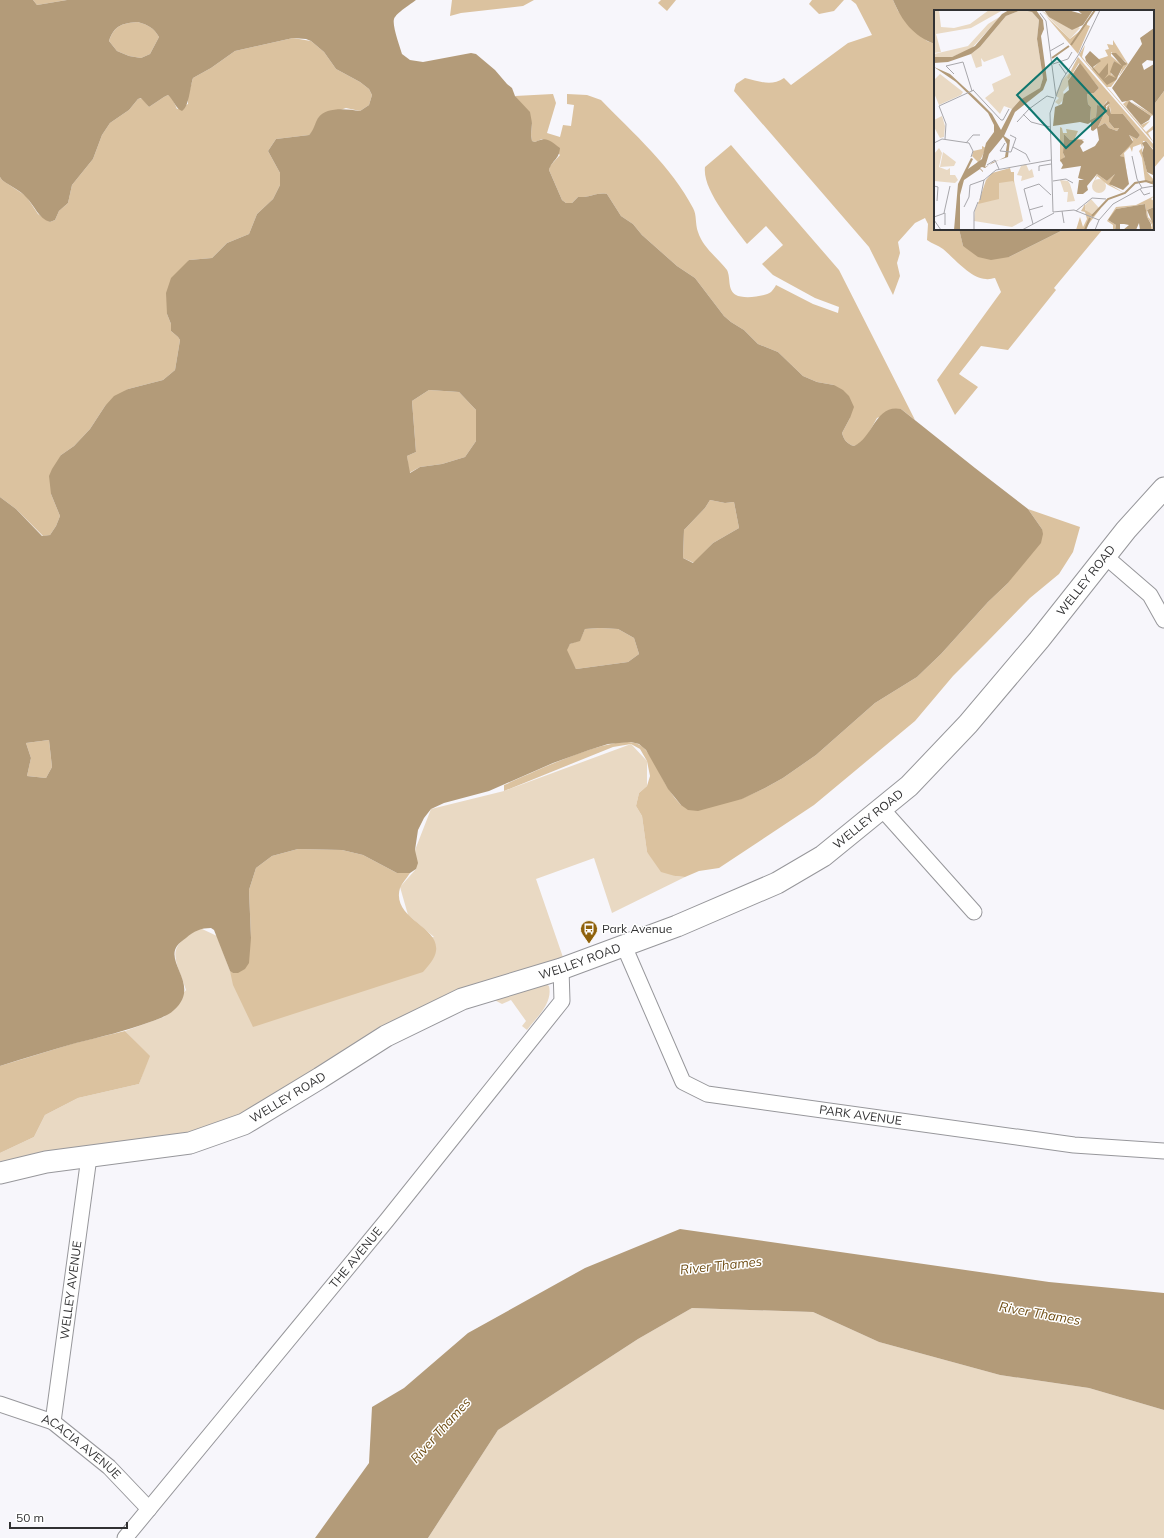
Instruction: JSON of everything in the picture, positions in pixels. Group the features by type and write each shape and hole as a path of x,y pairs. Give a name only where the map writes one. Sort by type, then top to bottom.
{"main road":[{"name":"WELLEY ROAD","path":"0,1173 46,1162 190,1143 244,1124 386,1036 462,999 561,968 677,926 777,883 823,856 882,809 908,786 968,724 1039,640 1126,530 1164,488"}],"street":[{"path":"1106,557 1150,595 1164,620"},
{"path":"882,809 974,912"},
{"name":"PARK AVENUE","path":"624,946 683,1082 707,1094 1074,1145 1164,1151"},
{"name":"THE AVENUE","path":"125,1538 387,1220 562,1001 561,968"},
{"name":"WELLEY AVENUE","path":"53,1422 89,1157"},
{"name":"ACACIA AVENUE","path":"0,1404 53,1422 109,1467 149,1509"}],"shaded area":[{"path":"33,0 67,0 37,5"},
{"path":"452,0 534,0 523,6 461,13 450,16"},
{"path":"661,0 676,0 667,11 658,3"},
{"path":"812,0 844,0 834,11 819,14 809,4"},
{"path":"851,0 893,0 898,11 927,41 934,44 934,230 959,230 963,246 1009,257 1063,230 1102,230 1054,288 1056,290 1008,350 981,346 959,374 978,387 955,415 937,380 1001,292 995,278 987,279 974,276 943,249 927,240 928,224 925,218 915,223 898,242 900,253 897,263 900,276 893,295 869,247 734,91 736,84 745,78 770,83 784,78 791,85 848,43 872,35 856,4"},
{"path":"138,22 150,27 159,37 150,54 141,58 129,56 117,51 109,41 116,28 124,24"},
{"path":"293,38 311,41 324,52 336,69 360,82 369,89 372,95 369,105 360,111 346,108 319,117 313,131 309,135 276,139 268,151 280,173 280,185 273,199 257,214 249,234 227,243 212,258 189,260 167,314 171,324 171,331 180,340 175,370 163,380 128,389 105,406 90,429 74,446 61,455 51,494 60,516 50,535 43,536 16,509 0,497 0,177 2,180 26,196 38,214 50,222 55,220 59,211 68,203 72,185 93,159 102,135 110,123 129,110 138,99 142,98 149,107 168,95 172,98 177,109 188,104 188,96 193,78 211,68 235,51"},
{"path":"1164,91 1164,156 1154,168 1154,105"},
{"path":"553,94 556,103 547,133 560,137 563,125 571,126 574,105 567,104 567,94 587,95 601,100 651,151 674,178 684,193 694,211 700,238 727,270 730,287 733,293 739,296 759,296 768,294 776,285 813,304 838,313 839,307 815,298 773,275 762,264 783,245 766,226 747,244 727,218 708,186 705,176 705,167 731,145 839,270 915,420 901,409 877,418 866,438 861,443 854,446 849,444 845,440 842,433 850,418 834,385 817,382 803,376 778,352 758,344 744,330 731,322 724,316 695,278 677,266 642,235 633,224 621,216 607,194 578,197 572,203 566,203 562,200 549,170 550,166 560,155 542,139 535,142 532,141 532,123 515,96"},
{"path":"429,390 459,392 476,410 476,441 465,457 442,464 420,467 409,473 407,456 416,452 412,401"},
{"path":"710,500 725,503 734,502 739,528 713,543 694,563 683,558 684,530 705,508"},
{"path":"1028,509 1080,527 1073,552 1059,574 1030,598 953,676 915,721 814,805 719,868 699,871 685,877 661,872 647,852 642,816 636,806 639,793 647,786 650,776 647,761 640,749 631,744 613,747 504,791 504,785 552,764 594,748 629,742 640,745 648,753 668,788 681,805 741,799 765,788 783,778 816,755 875,703 917,677 941,654 988,602 1007,584 1042,529"},
{"path":"585,629 618,629 634,638 639,654 628,662 576,669 566,650 570,644 580,640"},
{"path":"49,740 52,767 46,778 27,776 31,758 26,743"},
{"path":"631,744 647,761 647,786 639,793 636,806 642,816 647,852 675,876 685,877 612,913 594,858 536,879 566,966 462,999 244,1124 89,1157 0,1161 0,1153 34,1137 45,1115 78,1098 139,1084 149,1056 125,1031 164,1017 186,990 178,969 175,954 181,941 189,935 200,928 217,936 230,971 434,937 408,915 400,887 416,869 415,850 431,809 504,791"},
{"path":"298,849 342,850 363,855 397,873 410,873 400,888 399,899 402,907 408,915 431,935 435,942 436,951 431,962 423,972 253,1027 233,985 230,971 233,973 251,938 249,890 256,868 272,856"},
{"path":"541,981 549,986 549,998 543,1010 527,1030 522,1026 526,1021 511,1000 502,1004 487,996"},
{"path":"125,1031 150,1056 139,1084 78,1098 45,1115 34,1137 0,1153 0,1066 75,1043"},
{"path":"692,1308 813,1312 879,1342 1000,1375 1089,1388 1164,1410 1164,1538 428,1538 498,1430 638,1339"}],"water":[{"path":"0,0 33,0 37,5 67,0 416,0 401,11 394,19 395,31 402,54 410,60 423,62 471,53 476,54 495,70 512,88 515,96 530,112 532,123 532,141 535,142 546,139 560,148 557,158 549,170 562,200 566,203 572,203 578,197 607,194 621,216 633,224 642,235 677,266 695,278 724,316 731,322 744,330 758,344 778,352 803,376 817,382 834,385 843,390 849,396 854,407 842,433 848,443 854,446 861,442 875,422 886,411 901,409 1028,509 1042,529 1043,534 1041,543 1007,584 988,602 941,654 917,677 875,703 816,755 783,778 765,788 742,799 698,811 688,810 681,805 668,789 646,750 639,744 631,742 608,744 553,763 489,791 444,803 431,809 424,818 418,830 415,850 418,863 416,869 410,873 397,873 363,855 342,850 298,849 272,856 256,868 249,890 251,938 249,963 245,969 238,973 233,973 230,971 214,930 211,928 198,930 192,933 177,946 175,960 184,984 184,992 181,1001 172,1012 166,1016 113,1034 0,1066 0,497 16,509 42,536 50,535 60,516 51,494 49,476 61,455 74,446 90,429 105,406 114,396 128,389 163,380 175,370 180,340 171,331 171,324 167,314 166,293 171,278 189,260 212,258 227,243 249,234 257,214 273,199 280,185 280,173 268,151 276,139 309,135 318,118 322,114 338,109 360,111 369,105 372,95 369,89 360,82 336,69 324,52 311,41 293,38 235,51 211,68 193,78 188,101 182,111 168,95 149,107 141,98 138,99 129,110 110,123 102,135 93,159 72,185 68,203 59,211 55,220 50,222 42,218 24,195 0,177","holes":["133,22 138,22 148,26 153,29 159,37 150,54 141,58 129,56 117,51 109,41 116,28","429,390 459,392 476,410 476,441 465,457 442,464 420,467 410,473 407,456 416,452 412,401","710,500 725,503 734,502 739,528 713,543 693,563 683,558 684,530 705,508","585,629 618,629 634,638 639,654 628,662 576,669 567,650 570,644 580,641","49,740 52,767 46,778 27,776 31,758 26,743"]},
{"path":"893,0 1164,0 1164,91 1154,105 1154,10 934,10 934,44 920,37 914,32 900,15"},
{"path":"959,230 1063,230 1009,257 991,260 978,257 963,246"},
{"name":"River Thames","path":"680,1229 1049,1282 1164,1293 1164,1410 1089,1388 1000,1375 879,1342 813,1312 692,1308 638,1339 498,1430 428,1538 315,1538 369,1463 372,1407 404,1388 468,1333 585,1268"}],"place":[{"name":"Park Avenue","path":"589,944"}]}
